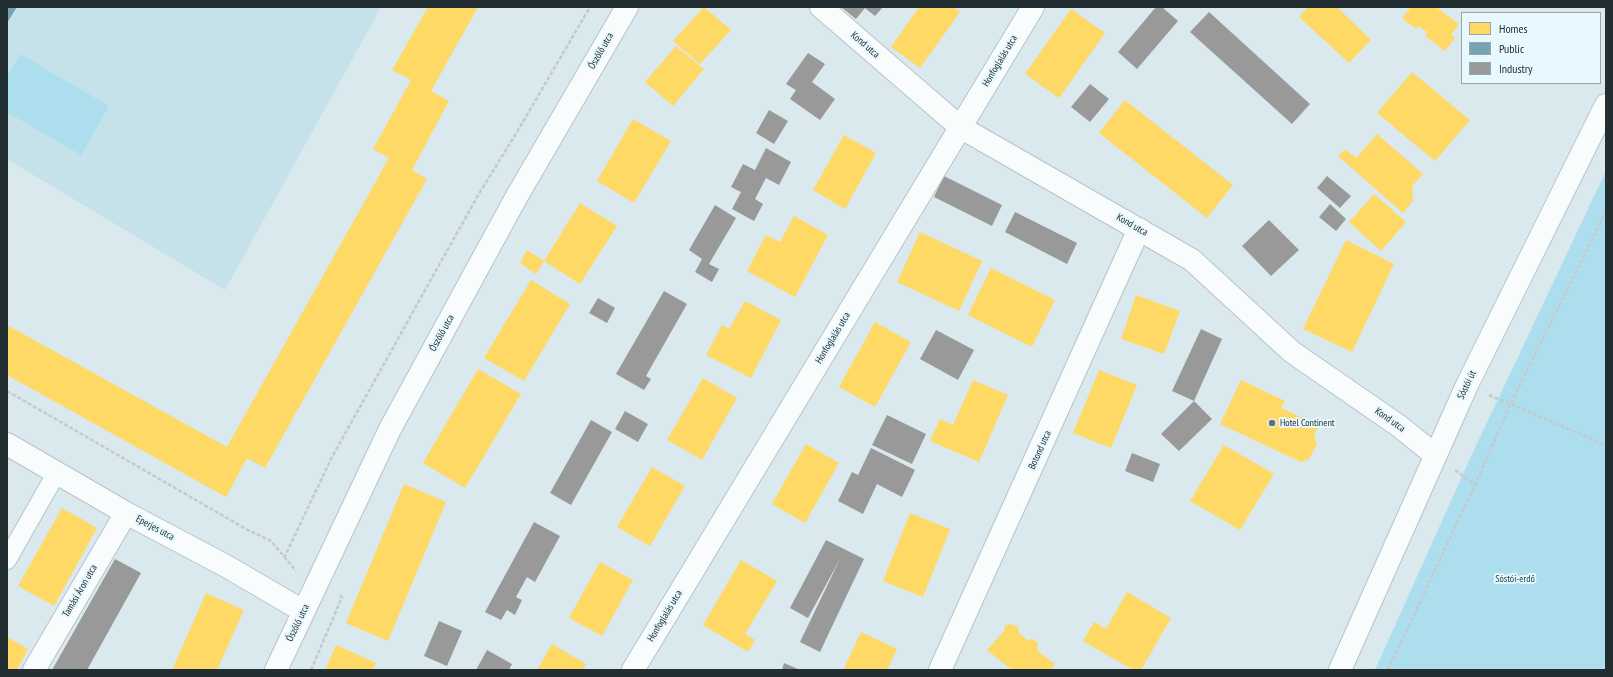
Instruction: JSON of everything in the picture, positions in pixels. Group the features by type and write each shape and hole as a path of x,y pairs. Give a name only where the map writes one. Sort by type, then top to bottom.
{"street":[{"name":"Ószőlő utca","path":"276,670 390,429 517,196 627,7"},
{"name":"Kond utca","path":"822,7 960,127 1192,260 1292,352 1400,426 1435,455"},
{"name":"Honfoglalás utca","path":"633,670 1033,7"},
{"name":"Sóstói út","path":"1340,670 1467,385 1606,105"},
{"name":"Botond utca","path":"940,670 1139,229"},
{"name":"Eperjes utca","path":"7,444 58,472 126,513 226,566 304,611"},
{"path":"7,560 58,472"},
{"name":"Tamási Áron utca","path":"34,670 126,513"}],"path":[{"path":"7,391 271,541 284,558 335,452 477,197 590,7"},
{"path":"1388,670 1475,485 1510,405 1606,211"},
{"path":"1467,385 1510,405 1606,445"},
{"path":"311,670 316,658"}],"shaded area":[{"path":"7,7 381,7 225,290 7,159"}],"green space":[{"path":"20,54 109,106 81,155 7,112 7,76"},
{"name":"Sóstói-erdő","path":"1606,171 1606,670 1375,670 1473,452"}],"building: Homes":[{"path":"428,7 478,7 431,91 449,101 412,170 427,179 265,468 247,458 226,497 7,375 7,325 227,447 389,158 373,149 411,80 392,70"},
{"path":"704,7 731,30 700,64 673,41"},
{"path":"919,7 953,7 960,12 920,68 891,47"},
{"path":"1308,7 1337,7 1371,40 1349,63 1299,17"},
{"path":"1411,7 1436,7 1459,24 1451,35 1455,38 1445,51 1425,36 1427,32 1418,26 1416,29 1402,18"},
{"path":"1071,9 1105,33 1059,98 1025,74"},
{"path":"676,46 704,69 673,106 645,82"},
{"path":"1412,72 1470,120 1435,161 1377,113"},
{"path":"1125,100 1233,185 1207,218 1099,133"},
{"path":"633,119 671,141 634,203 597,181"},
{"path":"1377,134 1423,174 1412,186 1413,201 1403,213 1338,156 1345,149 1356,158"},
{"path":"844,135 876,153 845,209 813,190"},
{"path":"1374,194 1406,222 1381,251 1349,222"},
{"path":"580,203 617,226 580,284 544,261"},
{"path":"794,216 828,235 795,297 747,271 766,235 780,242"},
{"path":"920,232 982,261 959,311 897,282"},
{"path":"1346,240 1394,264 1352,352 1303,329"},
{"path":"527,250 544,261 536,274 520,263"},
{"path":"991,268 1055,300 1032,347 968,315"},
{"path":"531,280 570,304 524,381 484,358"},
{"path":"1136,295 1180,311 1164,354 1121,339"},
{"path":"745,301 781,320 751,378 706,355 722,325 729,329"},
{"path":"875,322 911,342 875,407 839,387"},
{"path":"478,369 521,394 465,488 423,463"},
{"path":"1099,370 1137,385 1111,448 1073,433"},
{"path":"703,378 737,398 702,460 667,440"},
{"path":"973,380 1008,395 979,462 930,441 940,419 953,425"},
{"path":"1241,380 1285,401 1281,408 1319,425 1314,434 1317,444 1309,459 1301,462 1220,424"},
{"path":"806,444 839,463 805,523 772,504"},
{"path":"1224,445 1274,474 1240,530 1190,501"},
{"path":"652,467 685,486 650,546 617,527"},
{"path":"404,484 446,502 388,641 346,623"},
{"path":"62,508 97,528 54,606 18,586"},
{"path":"910,513 950,529 923,597 883,581"},
{"path":"741,560 777,581 745,634 755,640 748,652 703,625"},
{"path":"600,562 633,580 602,636 569,618"},
{"path":"1127,592 1171,618 1141,670 1133,670 1083,641 1094,622 1106,629"},
{"path":"206,593 244,610 217,670 172,670"},
{"path":"1011,624 1018,627 1019,633 1027,640 1033,639 1038,643 1037,650 1055,664 1051,670 1012,670 987,650 1004,631 1005,626"},
{"path":"861,632 897,649 887,670 843,670"},
{"path":"7,637 28,649 17,670 7,670"},
{"path":"552,644 586,664 582,670 537,670"},
{"path":"336,645 376,663 373,670 325,670"}],"building: Public":[{"path":"7,7 17,7 7,23"}],"building: Industry":[{"path":"841,7 883,7 875,16 865,8 856,19"},
{"path":"1156,7 1162,7 1178,21 1137,69 1118,52"},
{"path":"1209,12 1310,104 1292,124 1190,32"},
{"path":"808,53 825,64 812,82 835,99 820,120 790,99 796,90 786,84"},
{"path":"1090,84 1109,99 1090,122 1071,107"},
{"path":"769,110 788,121 774,144 756,133"},
{"path":"766,148 791,162 779,185 766,178 755,199 763,204 754,221 732,209 741,192 731,187 743,164 755,170"},
{"path":"944,176 1002,205 992,226 934,197"},
{"path":"1327,176 1351,196 1340,208 1317,188"},
{"path":"1330,204 1346,219 1336,231 1319,217"},
{"path":"715,205 736,218 709,264 719,269 712,282 695,272 702,259 689,250"},
{"path":"1015,212 1077,243 1067,264 1005,232"},
{"path":"1269,220 1299,250 1271,276 1242,246"},
{"path":"664,291 687,304 646,376 651,379 644,390 616,374"},
{"path":"598,298 615,308 607,323 589,313"},
{"path":"1201,329 1222,339 1194,401 1172,391"},
{"path":"936,330 974,350 958,380 920,359"},
{"path":"1194,401 1212,419 1179,451 1161,434"},
{"path":"625,411 648,424 638,442 615,429"},
{"path":"887,415 926,434 912,464 872,445"},
{"path":"591,420 612,432 571,505 550,493"},
{"path":"871,448 915,470 902,497 877,484 863,514 838,501 852,472 858,475"},
{"path":"1132,453 1160,464 1153,482 1125,471"},
{"path":"534,522 560,536 535,582 527,577 516,597 522,600 515,615 507,610 501,620 485,612"},
{"path":"826,540 864,559 820,652 800,642 840,559 808,618 790,608"},
{"path":"115,559 141,573 87,670 52,670"},
{"path":"439,621 462,631 447,666 424,656"},
{"path":"487,650 512,664 509,670 476,670"},
{"path":"784,663 800,670 782,670"}],"place":[{"name":"Hotel Continent","path":"1272,423"}]}
